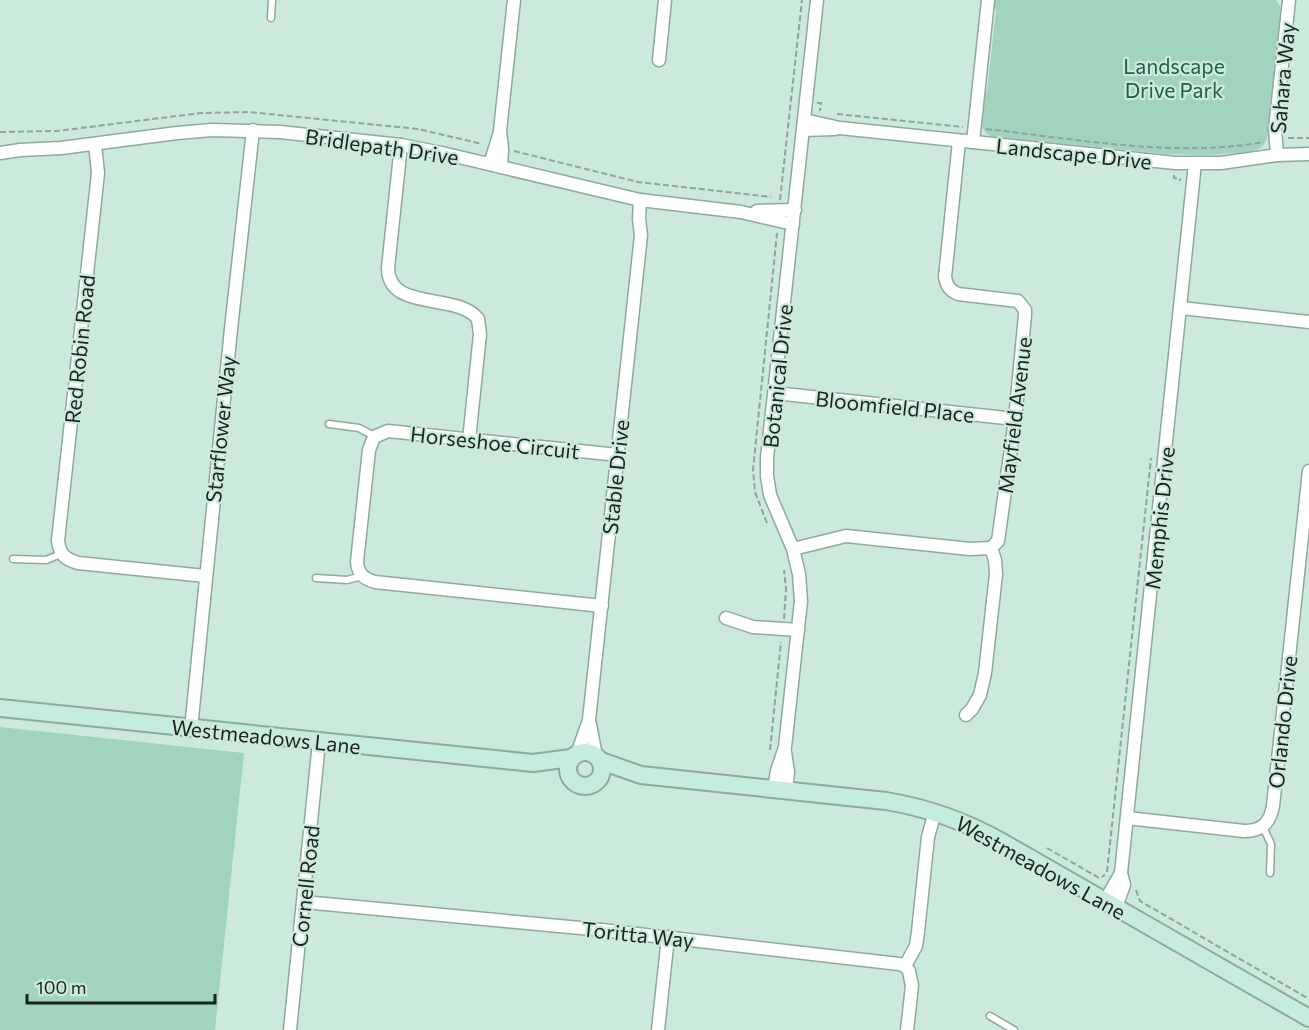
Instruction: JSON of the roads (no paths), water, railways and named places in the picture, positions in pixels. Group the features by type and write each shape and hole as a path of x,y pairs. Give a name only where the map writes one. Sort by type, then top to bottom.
{"street":[{"path":"495,165 514,0"},
{"path":"659,60 665,0"},
{"name":"Botanical Drive","path":"780,789 777,771 785,747 801,601 794,549 770,495 767,476 817,0"},
{"path":"973,142 988,0"},
{"name":"Sahara Way","path":"1277,155 1275,140 1289,0"},
{"name":"Landscape Drive","path":"803,125 1174,163 1221,163 1277,155 1309,154"},
{"name":"Bridlepath Drive","path":"0,153 177,133 253,130 401,145 645,201 741,212 794,224"},
{"name":"Starflower Way","path":"191,729 253,130"},
{"name":"Mayfield Avenue","path":"959,141 946,284 951,291 958,294 1018,301 1025,310 1015,419 1000,534 996,545 991,548"},
{"name":"Bridlepath Drive","path":"0,144 20,150"},
{"name":"Red Robin Road","path":"61,554 58,541 98,173 95,144"},
{"path":"401,145 388,268 389,280 392,286 402,293 465,310 478,319 480,334 469,440"},
{"name":"Memphis Drive","path":"1110,904 1121,873 1195,163"},
{"name":"Stable Drive","path":"574,756 589,720 645,201"},
{"name":"Bridlepath Drive","path":"741,212 795,210"},
{"path":"1181,308 1309,322"},
{"name":"Bloomfield Place","path":"775,393 1015,419"},
{"name":"Horseshoe Circuit","path":"374,437 383,431 394,431 618,455"},
{"path":"374,437 369,450 357,562 362,576 375,582 602,606"},
{"name":"Orlando Drive","path":"1263,827 1270,818 1273,806 1309,471"},
{"path":"794,549 846,536 970,549 991,548 996,574 985,673 980,695 966,715"},
{"path":"61,554 66,559 78,563 206,576"},
{"path":"726,618 753,627 798,630"},
{"name":"Westmeadows Lane","path":"0,708 533,763 570,777"},
{"name":"Stable Drive","path":"589,720 599,758"},
{"name":"Cornell Road","path":"290,1030 319,742"},
{"path":"588,752 599,758 603,772 598,781 588,786 573,782 568,768 574,756 588,752"},
{"name":"Westmeadows Lane","path":"533,763 574,756"},
{"name":"Westmeadows Lane","path":"599,758 641,775"},
{"name":"Westmeadows Lane","path":"598,781 641,775 886,801 935,812 979,829 1309,1018"},
{"path":"907,1030 912,986 909,971 905,966 916,946 928,837 935,812"},
{"path":"1127,818 1244,831 1263,827"},
{"name":"Toritta Way","path":"304,902 668,937 889,962 905,966"},
{"path":"658,1030 668,937"}],"lane":[{"path":"271,18 272,0"},
{"path":"329,424 359,428 374,437"},
{"path":"13,559 46,560 61,554"},
{"path":"316,578 347,580 362,576"},
{"path":"1263,827 1271,844 1270,873"},
{"path":"990,1016 1014,1030"}],"park label":[{"name":"Landscape Drive Park","path":"1174,77"}]}
